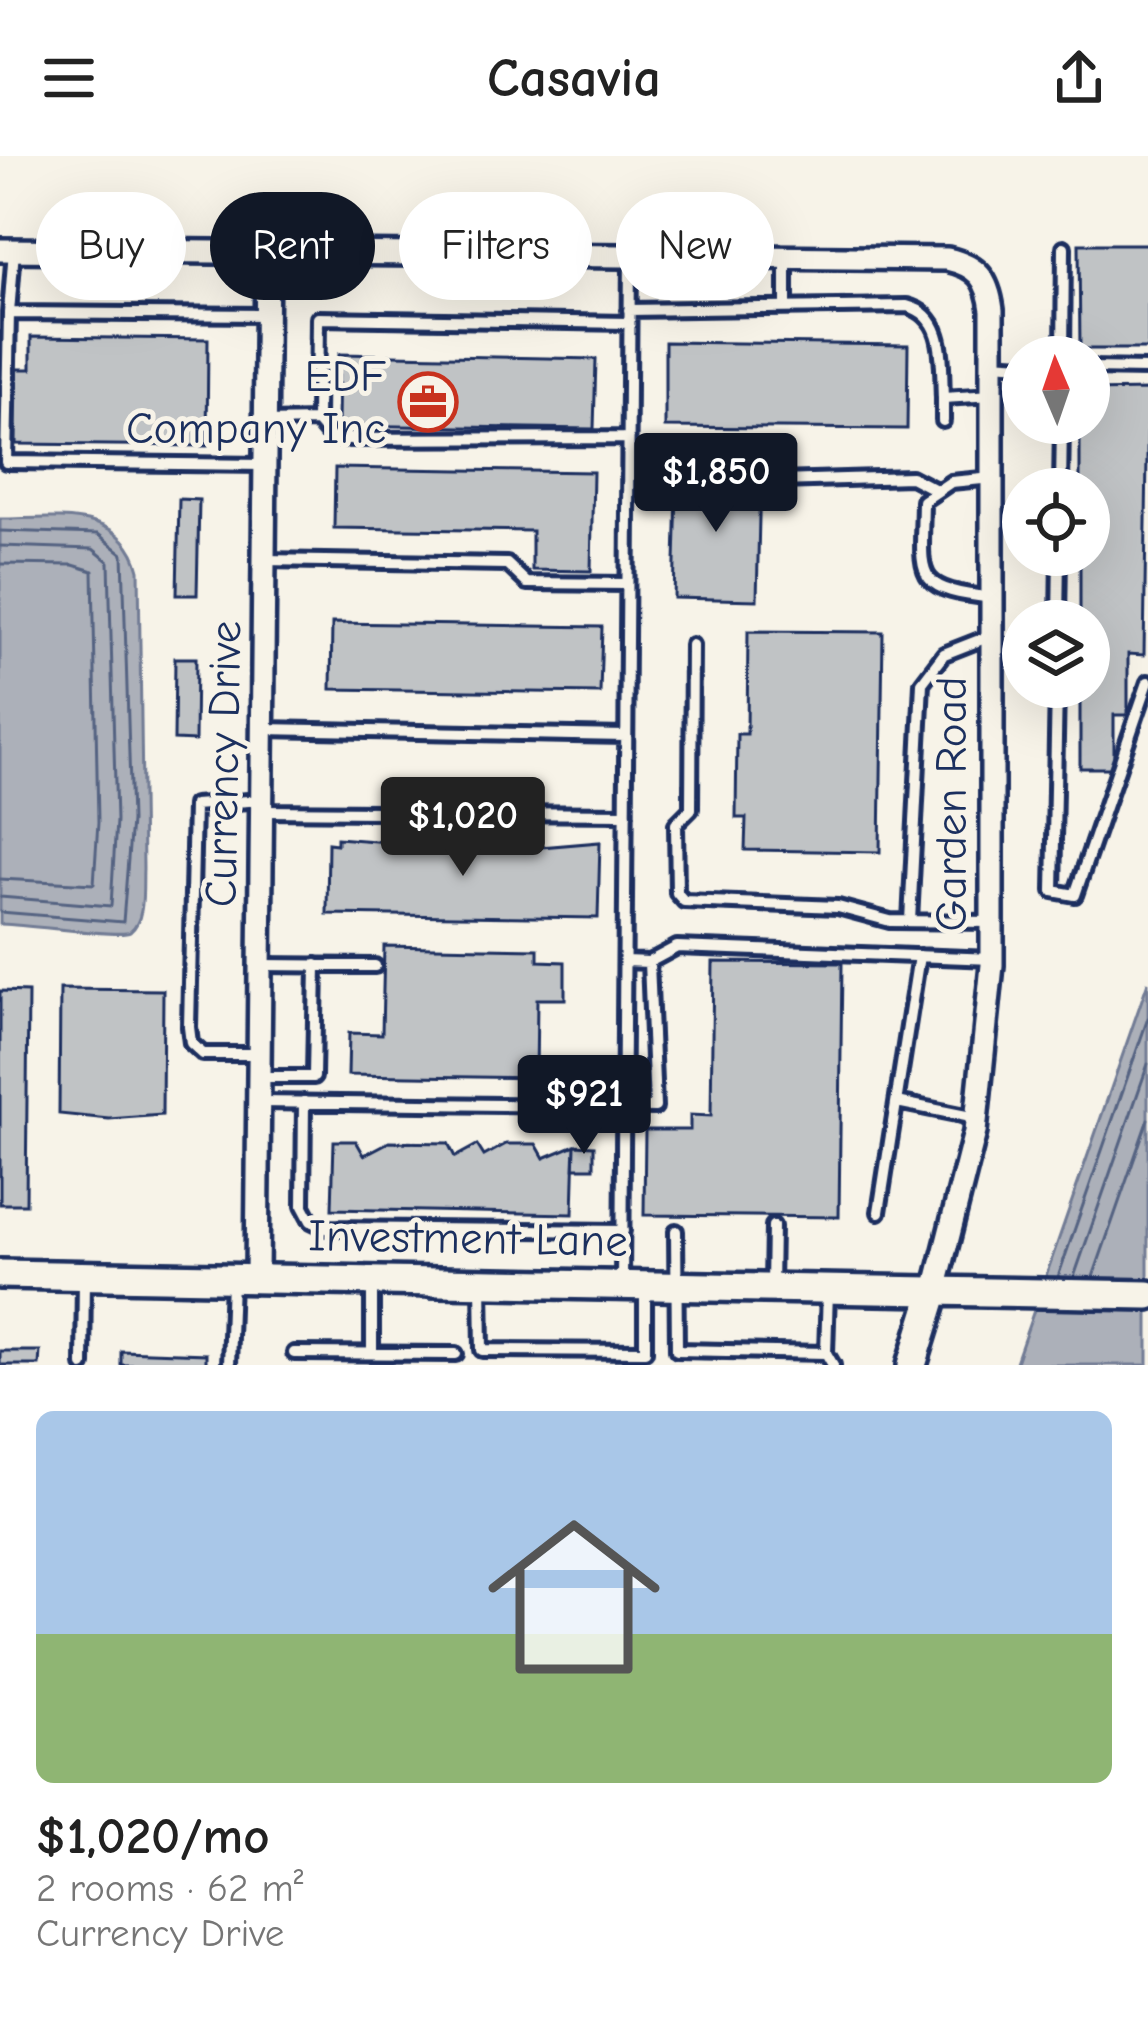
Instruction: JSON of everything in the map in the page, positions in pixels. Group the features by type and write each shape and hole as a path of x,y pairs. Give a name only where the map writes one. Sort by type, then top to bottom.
{"street":[{"path":"7,250 210,252"},
{"path":"375,253 616,256"},
{"path":"774,257 786,257"},
{"name":"Garden Road","path":"786,257 947,259 966,263 988,285 993,395 993,959 977,1118 958,1214 912,1365"},
{"name":"Currency Drive","path":"245,1277 259,1102 266,300"},
{"name":"Investment Lane","path":"0,1274 1148,1295"}],"lane":[{"path":"1063,336 1064,247"},
{"path":"7,250 6,462 265,465"},
{"path":"786,257 786,307"},
{"path":"481,1280 482,1350 645,1352 623,1231 629,300"},
{"path":"628,438 332,439 317,422 318,318 629,316 907,306 925,311 936,323 943,422"},
{"path":"9,313 266,315"},
{"path":"992,363 1002,364"},
{"path":"1110,368 1148,369"},
{"path":"943,398 993,395"},
{"path":"265,422 317,422"},
{"path":"778,482 911,477 934,489"},
{"path":"993,478 963,478 934,489 923,501 922,563 929,583 945,593 993,598"},
{"path":"264,560 507,564 527,583 628,584"},
{"path":"910,921 922,683 944,654 993,635"},
{"path":"692,645 691,809 676,824 677,893 698,905 838,907 870,918 993,922"},
{"path":"1057,708 1053,891 1075,895 1148,682"},
{"path":"262,729 626,736"},
{"path":"316,965 314,1077 203,1054 191,1043 194,805 626,814"},
{"path":"625,961 649,962 677,947 993,959"},
{"path":"879,1212 919,956"},
{"path":"259,1102 655,1107 649,962"},
{"path":"260,964 375,966"},
{"path":"304,1102 303,1207 311,1221 326,1228 623,1231"},
{"path":"897,1102 977,1118"},
{"path":"772,1286 773,1226"},
{"path":"676,1231 677,1350 826,1353"},
{"path":"83,1365 84,1276"},
{"path":"230,1365 245,1277"},
{"path":"372,1278 372,1353"},
{"path":"828,1288 826,1353 833,1365"},
{"path":"294,1353 456,1354"}],"water":[{"path":"63,518 102,526 131,549 139,570 143,894 139,920 130,932 0,924 0,519"},
{"path":"1148,982 1148,1365 1015,1365"}],"building":[{"path":"1079,244 1148,244 1148,349 1110,349 1110,336 1080,336"},
{"path":"31,337 208,339 207,446 16,444 17,369 31,369"},
{"path":"665,342 908,345 907,429 665,427"},
{"path":"339,354 596,359 594,429 338,425"},
{"path":"1148,390 1144,655 1128,654 1128,715 1114,715 1114,768 1080,768 1080,708 1110,708 1110,600 1080,600 1080,576 1110,576 1110,468 1080,468 1080,444 1110,444 1110,391"},
{"path":"335,468 593,472 591,571 532,570 532,531 334,528"},
{"path":"660,473 760,475 757,600 674,598 677,492 660,492"},
{"path":"179,499 199,500 197,595 177,595"},
{"path":"332,623 602,627 600,693 331,689"},
{"path":"748,631 883,632 880,852 745,850 746,818 736,818 737,734 747,734"},
{"path":"175,658 196,658 195,741 174,740"},
{"path":"337,838 425,845 425,839 502,846 502,840 540,841 540,847 600,842 598,918 327,914 328,843 337,844"},
{"path":"384,946 538,949 538,961 565,962 565,999 537,999 536,1078 348,1075 349,1033 382,1034"},
{"path":"713,962 842,963 839,1217 644,1215 645,1130 690,1130 690,1115 711,1116"},
{"path":"60,989 163,990 162,1115 109,1119 59,1114"},
{"path":"0,991 28,992 26,1204 0,1204"},
{"path":"334,1141 356,1141 364,1155 389,1142 448,1143 455,1157 477,1145 484,1156 506,1144 536,1144 544,1158 575,1145 573,1214 332,1209"},
{"path":"575,1145 594,1146 594,1168 574,1168"},
{"path":"0,1351 40,1351 39,1365 0,1365"},
{"path":"121,1351 206,1354 206,1365 121,1365"}],"place":[{"name":"EDF Company Inc","path":"428,402"}]}
